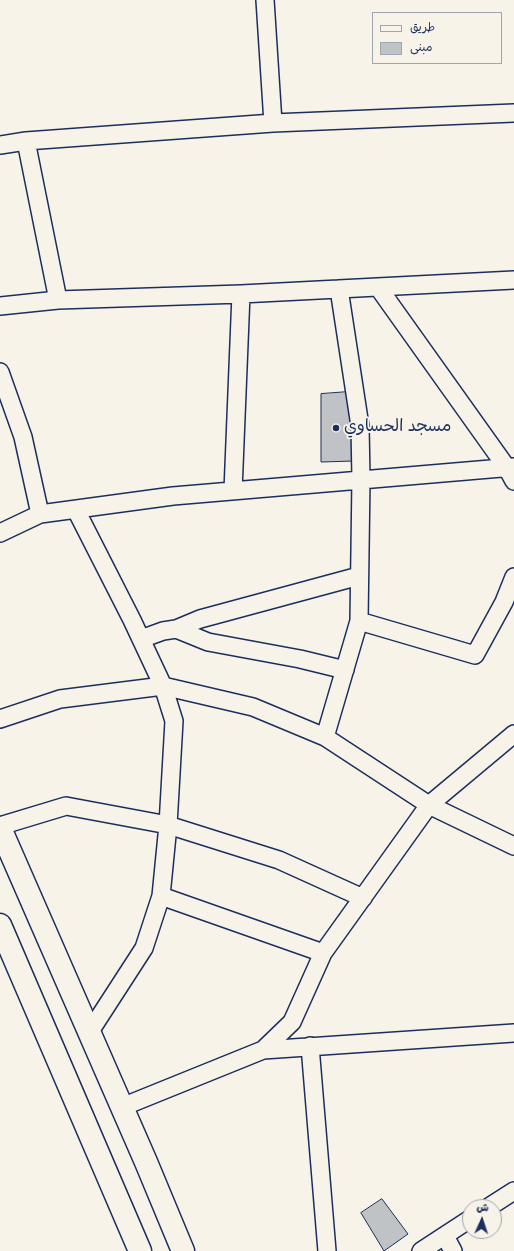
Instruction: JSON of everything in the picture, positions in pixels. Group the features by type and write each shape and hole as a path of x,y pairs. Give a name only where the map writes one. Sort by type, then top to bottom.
{"highway":[{"path":"0,827 183,1251"},
{"path":"0,925 140,1251"}],"street":[{"path":"265,0 273,123"},
{"path":"0,145 26,141 273,123 514,113"},
{"path":"26,141 58,300"},
{"path":"0,306 58,300 241,294 514,280"},
{"path":"378,287 512,472"},
{"path":"325,737 359,621 361,480 360,426 339,289"},
{"path":"233,491 241,294"},
{"path":"0,372 22,437 40,514"},
{"path":"0,533 40,514 173,496 361,480 512,472"},
{"path":"76,510 163,686 174,721 168,825 161,896 144,948 89,1033"},
{"path":"141,639 163,631 176,629 200,619 359,576"},
{"path":"359,621 475,655 504,602 514,577"},
{"path":"176,629 208,642 300,659 345,670"},
{"path":"0,719 60,699 163,686 253,707 325,737 429,805 514,846"},
{"path":"263,1050 292,1022 323,953 429,805 514,734"},
{"path":"0,827 66,806 168,825 279,860 363,898"},
{"path":"161,896 323,953"},
{"path":"122,1107 263,1050 514,1033"},
{"path":"310,1046 327,1251"},
{"path":"502,1199 514,1191"},
{"path":"421,1251 462,1224"},
{"path":"445,1236 453,1251"}],"building":[{"name":"مسجد الحساوي","path":"348,392 354,461 321,462 321,394"},
{"path":"382,1199 408,1234 384,1251 361,1213"}],"place":[{"name":"مسجد الحساوي","path":"336,428"}]}
